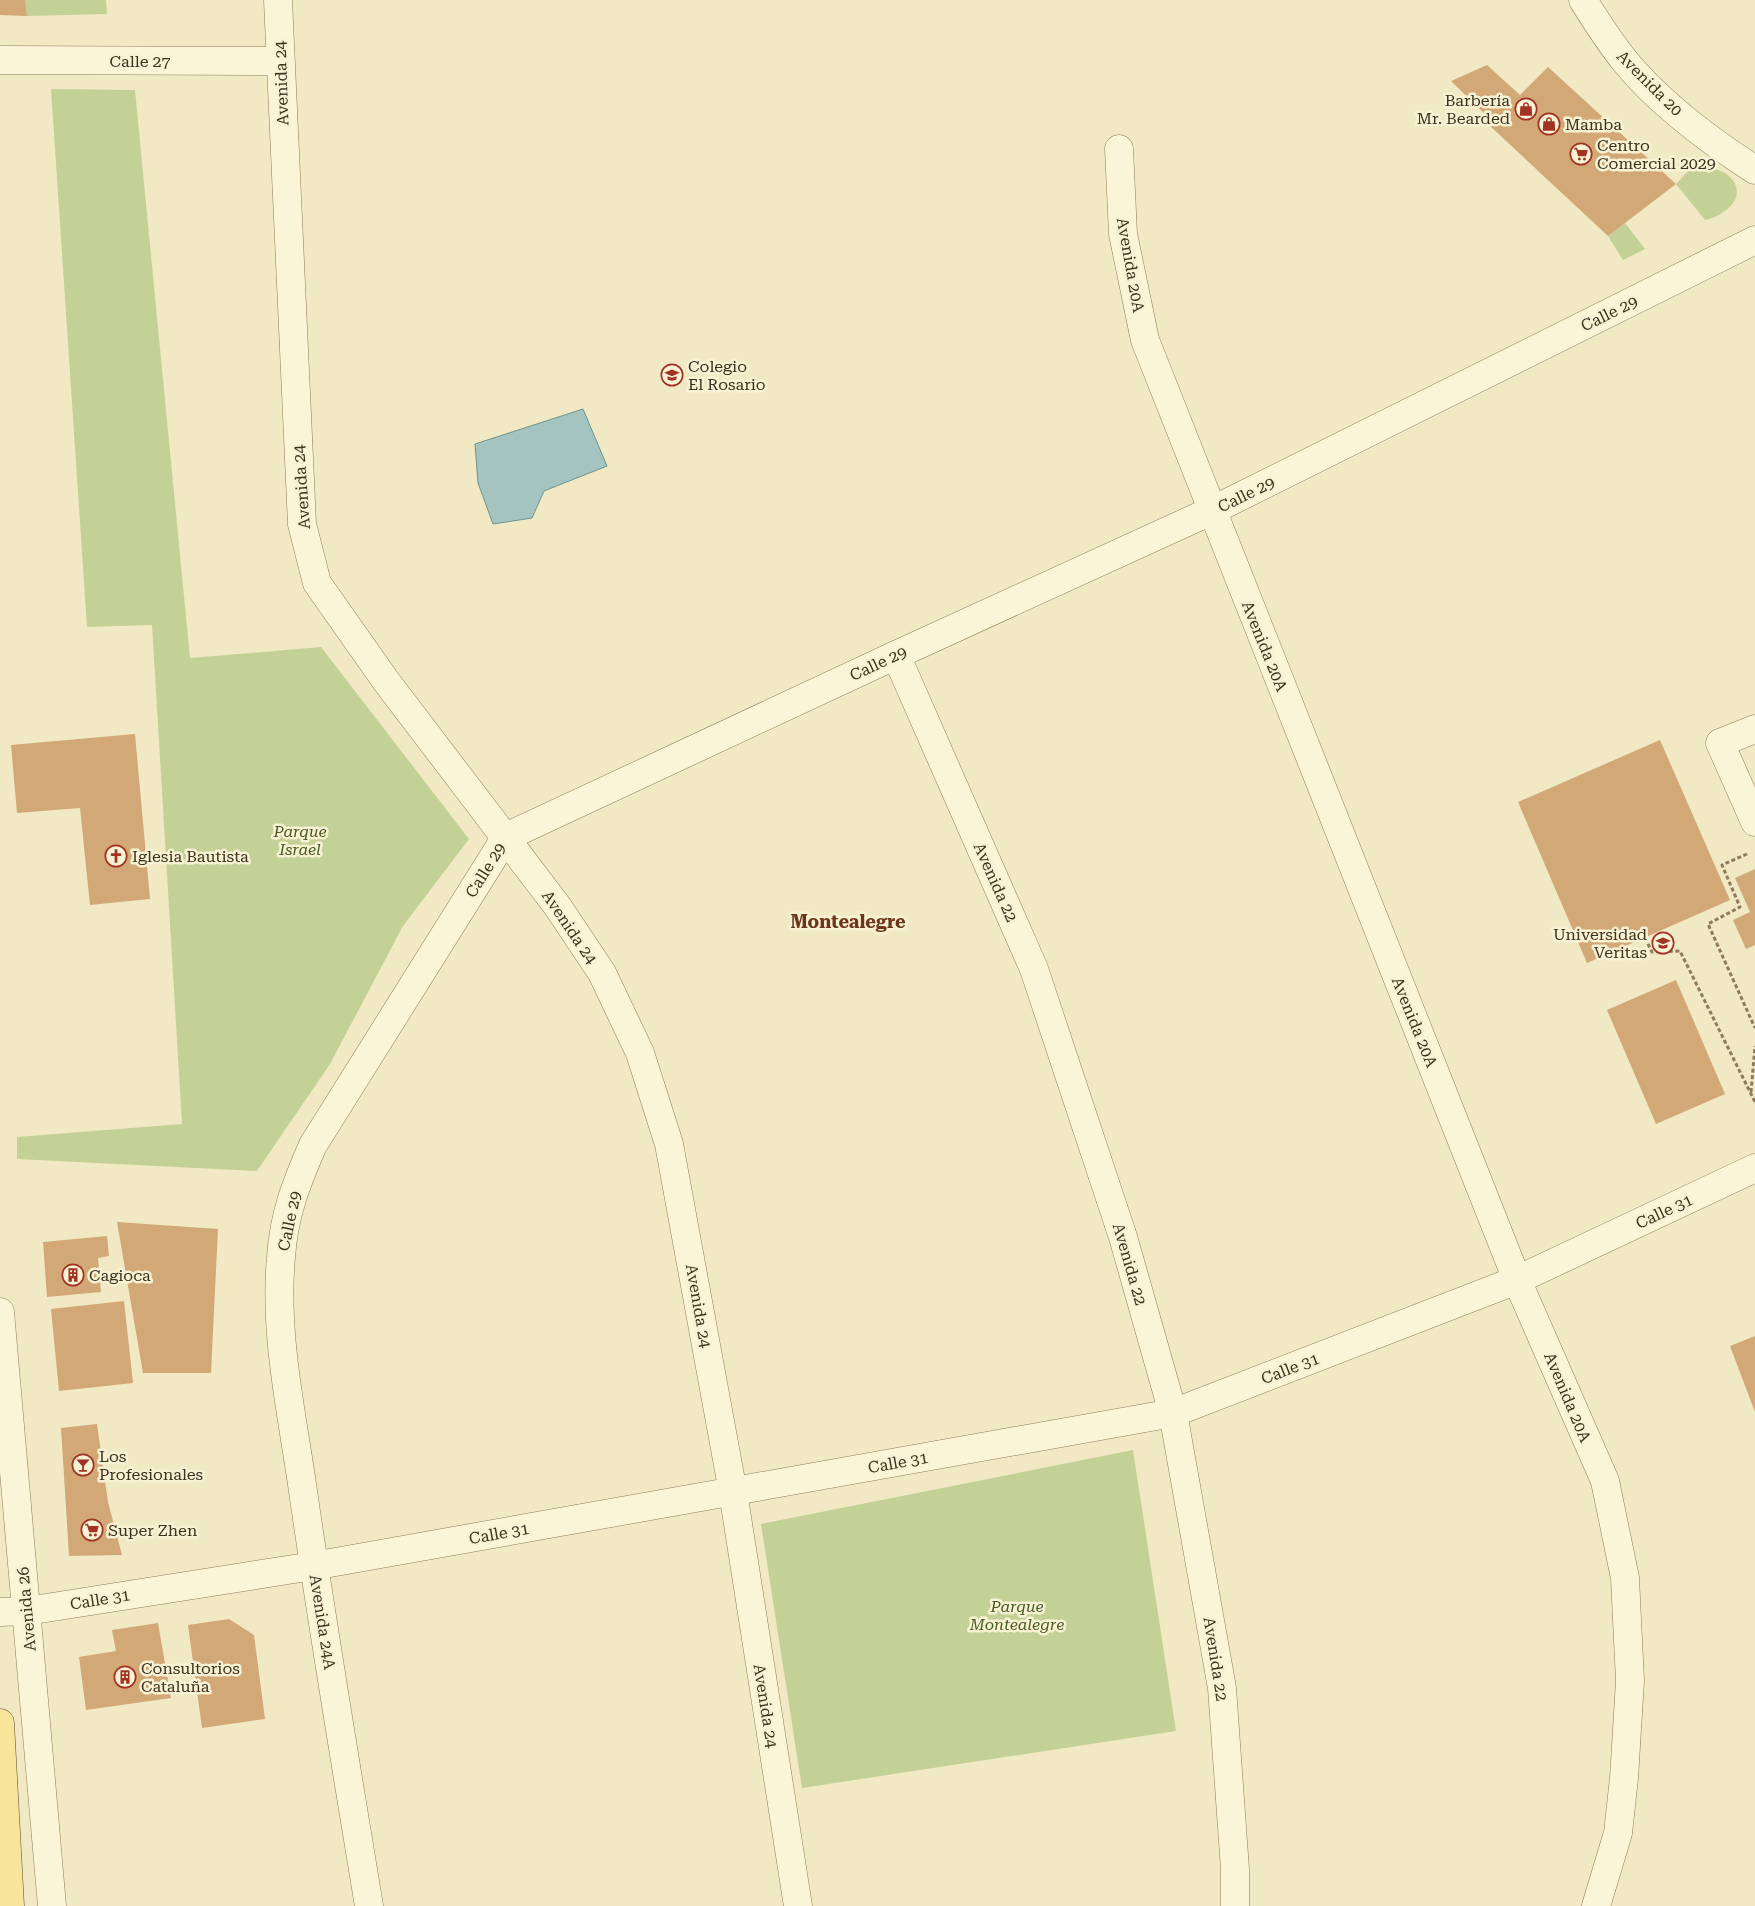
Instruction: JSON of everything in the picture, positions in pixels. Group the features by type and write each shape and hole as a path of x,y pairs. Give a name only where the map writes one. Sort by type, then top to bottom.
{"main road":[{"path":"0,1723 10,1906"}],"street":[{"name":"Avenida 24","path":"278,0 279,61 302,524 317,583 386,681 558,907 602,973 640,1053 669,1144 733,1492 798,1906"},
{"name":"Avenida 20","path":"1583,0 1604,34 1625,62 1644,81 1700,132 1755,170"},
{"name":"Calle 27","path":"0,60 279,61"},
{"name":"Avenida 20A","path":"1119,149 1123,234 1145,340 1211,511 1517,1280 1605,1481 1625,1578 1630,1681 1624,1778 1618,1833 1596,1906"},
{"name":"Calle 29","path":"281,1338 279,1297 281,1255 291,1197 312,1146 506,837 896,655 1211,511 1755,240"},
{"name":"Avenida 22","path":"896,655 1034,969 1123,1237 1173,1413 1222,1688 1235,1869 1235,1906"},
{"path":"1755,729 1720,743 1755,822"},
{"name":"Calle 31","path":"0,1612 27,1611 313,1566 1173,1413 1517,1280 1755,1168"},
{"name":"Avenida 26","path":"0,1312 52,1906"},
{"name":"Avenida 24A","path":"281,1338 313,1566 369,1906"}],"path":[{"path":"1755,850 1722,865 1740,907 1708,924 1755,1028"},
{"path":"1645,938 1652,952 1680,952 1755,1102"},
{"path":"1751,1092 1755,1046"}],"green space":[{"path":"25,0 106,0 107,14 27,16"},
{"name":"Parque Israel","path":"51,89 135,90 190,658 321,647 469,839 403,926 330,1064 257,1171 17,1159 17,1137 182,1124 152,625 87,627"},
{"path":"1695,164 1718,170 1729,176 1735,183 1736,198 1727,210 1713,218 1705,220 1676,184"},
{"path":"1625,223 1645,249 1623,260 1608,236"},
{"name":"Parque Montealegre","path":"1133,1450 1176,1731 802,1788 761,1524"}],"water":[{"path":"583,409 607,466 544,491 532,518 493,524 478,483 475,444"}],"building":[{"path":"0,0 25,0 27,16 0,15"},
{"name":"Centro Comercial 2029","path":"1487,65 1520,95 1548,67 1676,184 1608,236 1490,126 1494,123 1451,81"},
{"name":"Iglesia Bautista","path":"135,734 150,899 90,905 80,808 17,813 11,745"},
{"path":"1660,740 1730,900 1587,963 1518,802"},
{"path":"1755,869 1755,945 1746,949 1733,920 1750,912 1735,878"},
{"path":"1676,980 1725,1094 1656,1124 1607,1010"},
{"path":"117,1222 218,1229 211,1373 143,1373"},
{"name":"Cagioca","path":"107,1236 109,1256 98,1258 101,1292 47,1297 43,1242"},
{"path":"124,1301 133,1383 59,1391 51,1309"},
{"path":"1755,1336 1755,1412 1730,1346"},
{"path":"97,1424 108,1502 122,1555 69,1556 61,1428"},
{"path":"229,1619 254,1635 265,1719 202,1728 188,1625"},
{"name":"Consultorios Cataluña","path":"158,1623 171,1698 86,1710 79,1657 116,1651 112,1630"}],"place":[{"name":"Barbería Mr. Bearded","path":"1526,109"},
{"name":"Mamba","path":"1549,124"},
{"name":"Centro Comercial 2029","path":"1581,154"},
{"name":"Colegio El Rosario","path":"672,375"},
{"name":"Iglesia Bautista","path":"116,856"},
{"name":"Universidad Veritas","path":"1663,943"},
{"name":"Cagioca","path":"73,1275"},
{"name":"Los Profesionales","path":"83,1465"},
{"name":"Super Zhen","path":"92,1530"},
{"name":"Consultorios Cataluña","path":"125,1677"}],"district":[{"name":"Montealegre","path":"848,922"}]}
